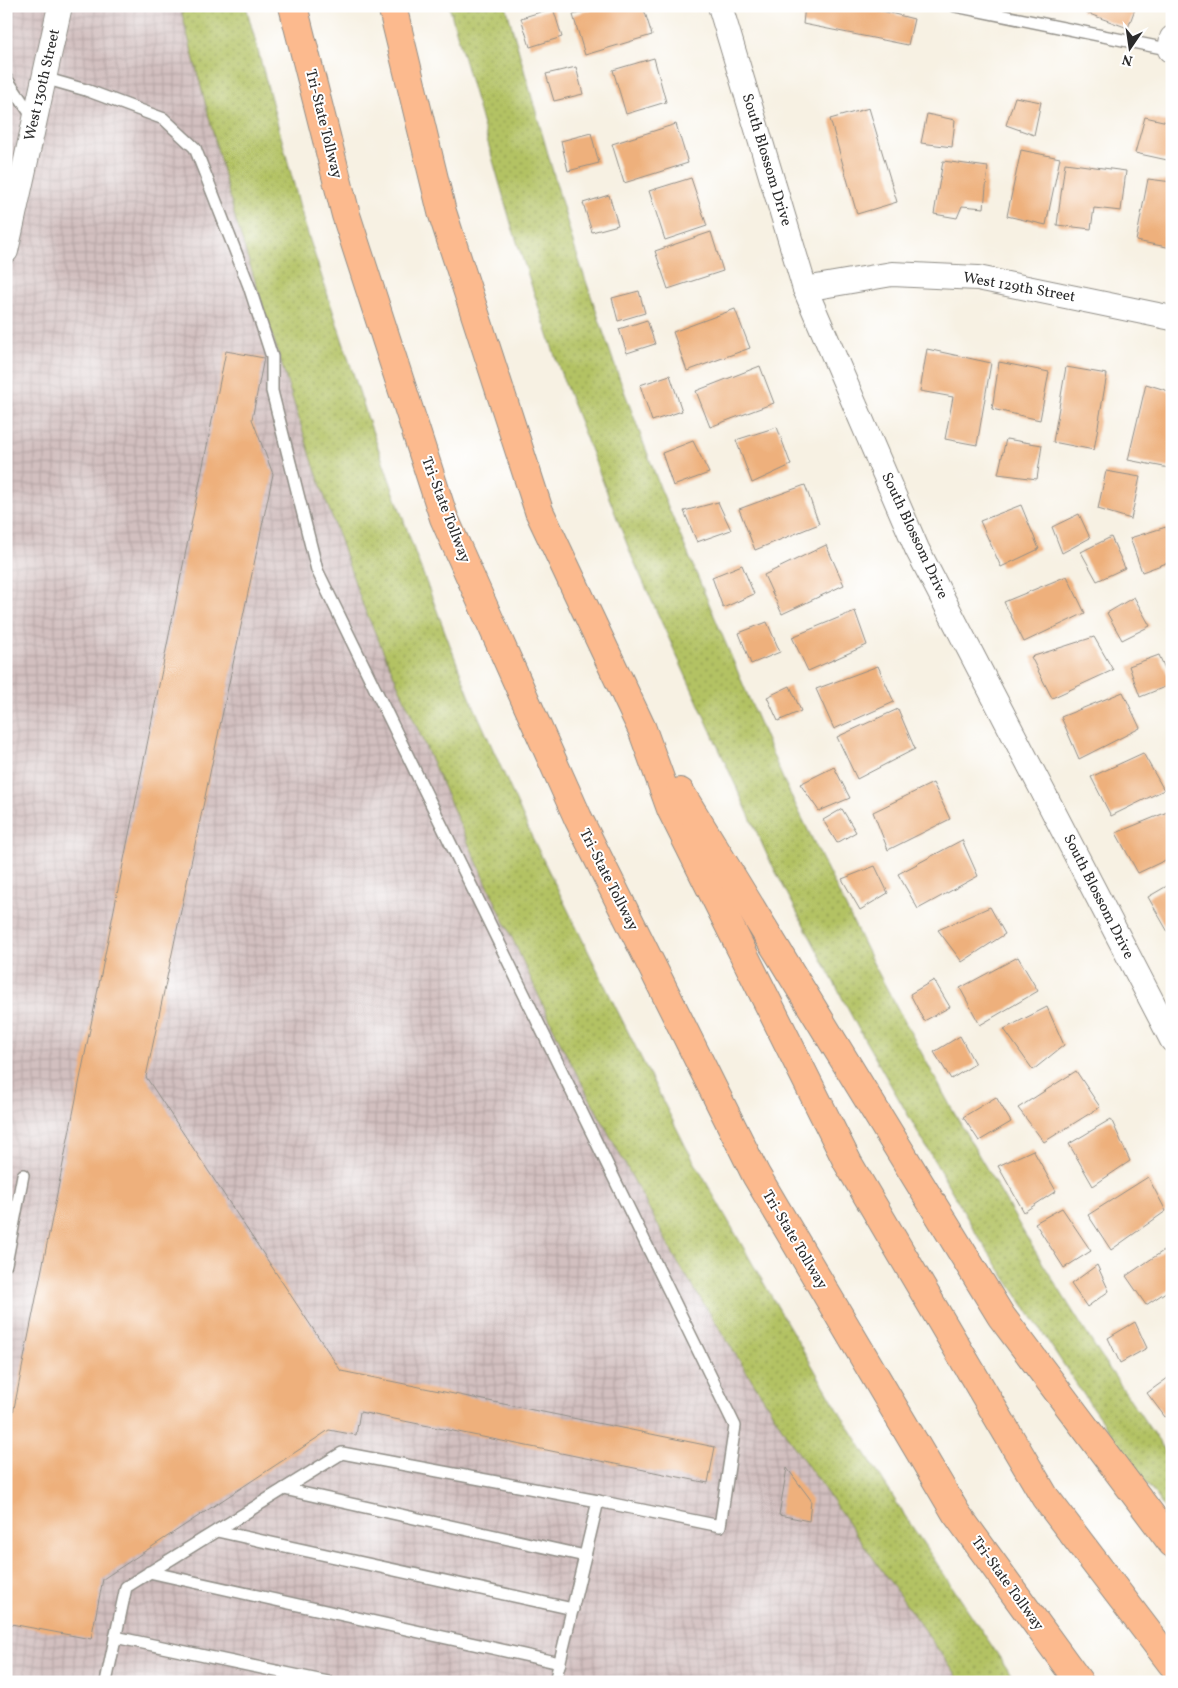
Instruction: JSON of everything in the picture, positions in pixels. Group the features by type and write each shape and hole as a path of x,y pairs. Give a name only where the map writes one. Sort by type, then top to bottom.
{"highway":[{"name":"Tri-State Tollway","path":"293,6 346,215 444,518 578,818 756,1175 956,1513 1079,1682"},
{"path":"392,6 442,212 539,511 642,729 671,809 848,1163 1045,1497 1172,1664"},
{"path":"642,729 1001,1316 1172,1543"}],"street":[{"name":"West 130th Street","path":"6,251 60,6"},
{"name":"South Blossom Drive","path":"720,6 805,289 917,549 1172,1040"},
{"name":"West 129th Street","path":"805,289 892,274 978,278 1172,318"}],"lane":[{"path":"955,6 1171,46"},
{"path":"6,78 34,121"},
{"path":"44,78 86,90 164,119 195,148 248,286 272,356 272,391 317,570 735,1426 720,1526 598,1501 342,1454 126,1587 106,1682"},
{"path":"6,1264 24,1175"},
{"path":"284,1489 585,1556"},
{"path":"555,1682 598,1501"},
{"path":"217,1530 573,1609"},
{"path":"149,1572 560,1663"},
{"path":"115,1637 328,1682"}],"shaded area":[{"path":"6,6 180,6 236,221 314,466 362,603 466,838 562,1046 678,1263 793,1445 961,1682 6,1682"}],"green space":[{"path":"180,6 246,6 304,222 368,419 417,558 469,695 531,835 686,1147 759,1275 837,1408 905,1516 1016,1682 961,1682 793,1445 678,1263 562,1046 466,838 362,603 314,466 236,221"},
{"path":"449,6 506,6 574,246 616,369 661,490 783,779 873,963 953,1111 1027,1238 1100,1355 1172,1461 1172,1519 1092,1407 977,1235 858,1028 768,857 632,557 560,371 512,227"}],"building":[{"path":"602,6 643,6 652,35 585,55 573,15"},
{"path":"805,6 862,6 914,19 908,45 803,24"},
{"path":"1083,6 1136,6 1128,28 1081,11"},
{"path":"553,8 562,37 530,47 521,18"},
{"path":"654,58 666,102 626,114 613,70"},
{"path":"576,67 583,94 554,101 546,74"},
{"path":"1015,97 1041,102 1034,135 1006,125"},
{"path":"869,108 897,202 857,214 830,119"},
{"path":"927,114 955,120 952,147 921,143"},
{"path":"1145,117 1172,123 1172,161 1135,153"},
{"path":"676,124 688,163 624,183 612,144"},
{"path":"591,133 599,163 568,171 561,141"},
{"path":"1021,150 1060,158 1046,225 1007,216"},
{"path":"943,161 988,167 984,208 962,206 957,218 934,214"},
{"path":"1065,163 1126,171 1121,211 1094,208 1091,229 1057,225"},
{"path":"691,178 707,226 665,240 649,191"},
{"path":"1148,179 1172,182 1172,248 1136,241"},
{"path":"609,195 618,225 592,232 583,203"},
{"path":"711,232 723,271 668,289 655,251"},
{"path":"639,291 645,313 618,321 612,298"},
{"path":"735,309 750,348 687,371 673,332"},
{"path":"647,320 655,344 627,353 619,329"},
{"path":"927,349 991,363 977,445 945,439 953,397 920,391"},
{"path":"226,351 264,358 252,419 273,474 146,1077 341,1371 715,1447 708,1483 360,1412 356,1435 329,1430 103,1579 91,1639 6,1623 6,1448"},
{"path":"999,362 1049,372 1040,420 992,409"},
{"path":"760,366 774,403 710,427 696,391"},
{"path":"1066,367 1107,374 1094,450 1053,442"},
{"path":"670,375 682,411 652,421 640,385"},
{"path":"1146,384 1172,392 1172,456 1169,468 1128,460"},
{"path":"777,427 791,465 752,483 736,440"},
{"path":"1006,439 1042,445 1037,479 998,474"},
{"path":"693,441 709,473 673,486 662,453"},
{"path":"1106,471 1140,477 1131,519 1098,509"},
{"path":"805,485 819,524 755,550 739,509"},
{"path":"718,502 731,530 697,542 684,511"},
{"path":"1021,505 1039,549 1001,567 980,521"},
{"path":"1079,514 1090,538 1062,553 1052,527"},
{"path":"1166,527 1172,546 1172,561 1142,572 1130,538"},
{"path":"1111,537 1125,568 1097,581 1081,552"},
{"path":"826,545 844,585 782,614 764,575"},
{"path":"742,565 754,594 723,608 712,577"},
{"path":"1067,576 1085,613 1024,642 1004,602"},
{"path":"1134,597 1150,626 1122,640 1107,613"},
{"path":"855,611 867,645 808,671 792,637"},
{"path":"767,622 780,652 751,664 739,633"},
{"path":"1094,637 1113,670 1052,698 1031,657"},
{"path":"1159,655 1172,684 1140,697 1129,666"},
{"path":"878,666 894,702 834,729 816,689"},
{"path":"790,686 801,711 778,721 767,697"},
{"path":"1123,692 1140,728 1079,759 1061,717"},
{"path":"898,709 915,749 857,779 837,737"},
{"path":"1143,753 1164,790 1111,816 1091,777"},
{"path":"834,767 850,798 819,811 800,784"},
{"path":"933,783 950,819 888,850 873,812"},
{"path":"842,809 856,832 837,843 823,820"},
{"path":"1172,810 1172,857 1138,873 1116,833"},
{"path":"962,840 978,876 918,909 898,874"},
{"path":"875,866 888,893 860,910 842,879"},
{"path":"1172,883 1172,930 1168,932 1148,897"},
{"path":"990,907 1005,934 962,962 938,930"},
{"path":"1018,957 1038,991 980,1025 960,988"},
{"path":"934,980 950,1007 924,1021 910,994"},
{"path":"1047,1007 1064,1045 1033,1070 1004,1029"},
{"path":"960,1036 975,1064 951,1079 934,1052"},
{"path":"1076,1071 1100,1107 1044,1142 1018,1108"},
{"path":"996,1097 1011,1122 979,1141 963,1117"},
{"path":"1111,1119 1130,1161 1093,1186 1069,1144"},
{"path":"1033,1150 1056,1191 1024,1212 998,1166"},
{"path":"1148,1177 1166,1211 1111,1250 1088,1215"},
{"path":"1062,1208 1091,1251 1064,1268 1035,1223"},
{"path":"1172,1245 1172,1288 1146,1305 1126,1276"},
{"path":"1097,1265 1109,1291 1087,1307 1071,1284"},
{"path":"1135,1322 1147,1348 1120,1363 1108,1338"},
{"path":"1172,1375 1172,1413 1165,1417 1147,1393"},
{"path":"787,1468 811,1500 809,1521 779,1515"}]}
